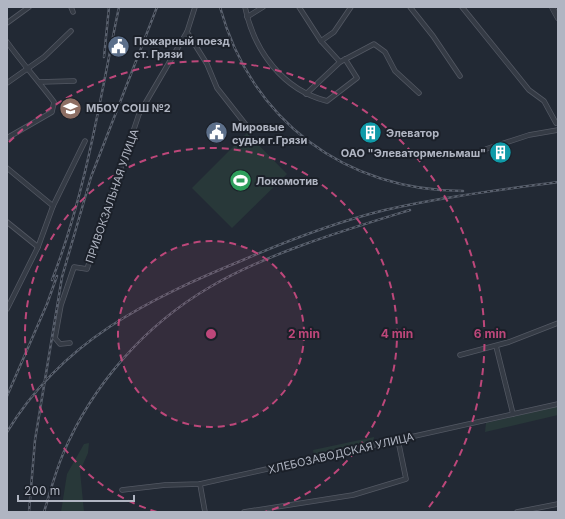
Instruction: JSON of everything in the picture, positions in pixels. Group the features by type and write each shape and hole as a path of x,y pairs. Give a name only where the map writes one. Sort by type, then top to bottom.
{"street":[{"path":"7,23 29,7"},
{"path":"71,7 73,12"},
{"name":"ПРИВОКЗАЛЬНАЯ УЛИЦА","path":"70,343 60,344 55,338 61,305 74,267 87,269 139,114 187,32 195,7"},
{"path":"245,7 256,41 271,65 293,87 306,94 327,101 342,92 357,78 345,60"},
{"path":"247,17 263,7"},
{"path":"299,7 321,41 340,62"},
{"path":"321,41 334,32 351,7"},
{"path":"410,7 433,36 460,76"},
{"path":"462,7 529,90 544,101 556,123"},
{"path":"552,7 558,18"},
{"path":"7,83 27,70 71,31"},
{"path":"187,32 207,64 217,88 250,130"},
{"path":"7,42 27,70 40,82 54,102 52,112 7,138"},
{"path":"306,94 340,62 374,44 386,52 395,72 419,93"},
{"path":"40,82 74,81"},
{"path":"486,149 529,136 558,130"},
{"path":"7,309 38,247 53,206 85,141"},
{"path":"7,168 53,206"},
{"path":"7,222 38,247"},
{"path":"460,355 496,346 558,323"},
{"path":"496,346 513,414"},
{"name":"ХЛЕБОЗАВОДСКАЯ УЛИЦА","path":"122,490 165,485 200,484 558,404"},
{"path":"244,512 353,495 406,479 398,440"},
{"path":"200,484 204,512"},
{"path":"517,512 558,504"}],"shaded area":[{"name":"Локомотив","path":"247,133 287,174 232,228 192,188"},
{"path":"558,406 558,415 485,432 486,423"},
{"path":"374,437 373,443 314,455 313,450"},
{"path":"89,443 88,453 80,471 84,512 61,512 67,474 84,444"}],"railway":[{"path":"104,57 109,7"},
{"path":"52,280 64,247 83,179 119,7"},
{"path":"29,512 35,440 62,277 91,177 157,7"},
{"path":"220,7 235,48 255,84 280,115 309,142 343,163 380,178 420,188 463,191"},
{"path":"7,432 29,400 54,372 81,348 110,326 141,308 208,275 295,239 331,226 385,210 449,198 558,182"},
{"path":"44,512 63,454 89,404 123,359 164,319 186,302 210,287 257,263 307,243 410,210"},
{"path":"7,396 47,304 57,276"}],"place":[{"name":"Пожарный поезд ст. Грязи","path":"118,47"},
{"name":"МБОУ СОШ №2","path":"71,108"},
{"name":"Мировые судьи г.Грязи","path":"216,133"},
{"name":"Элеватор","path":"370,133"},
{"name":"ОАО \"Элеватормельмаш\"","path":"501,153"},
{"name":"Локомотив","path":"240,181"}]}
